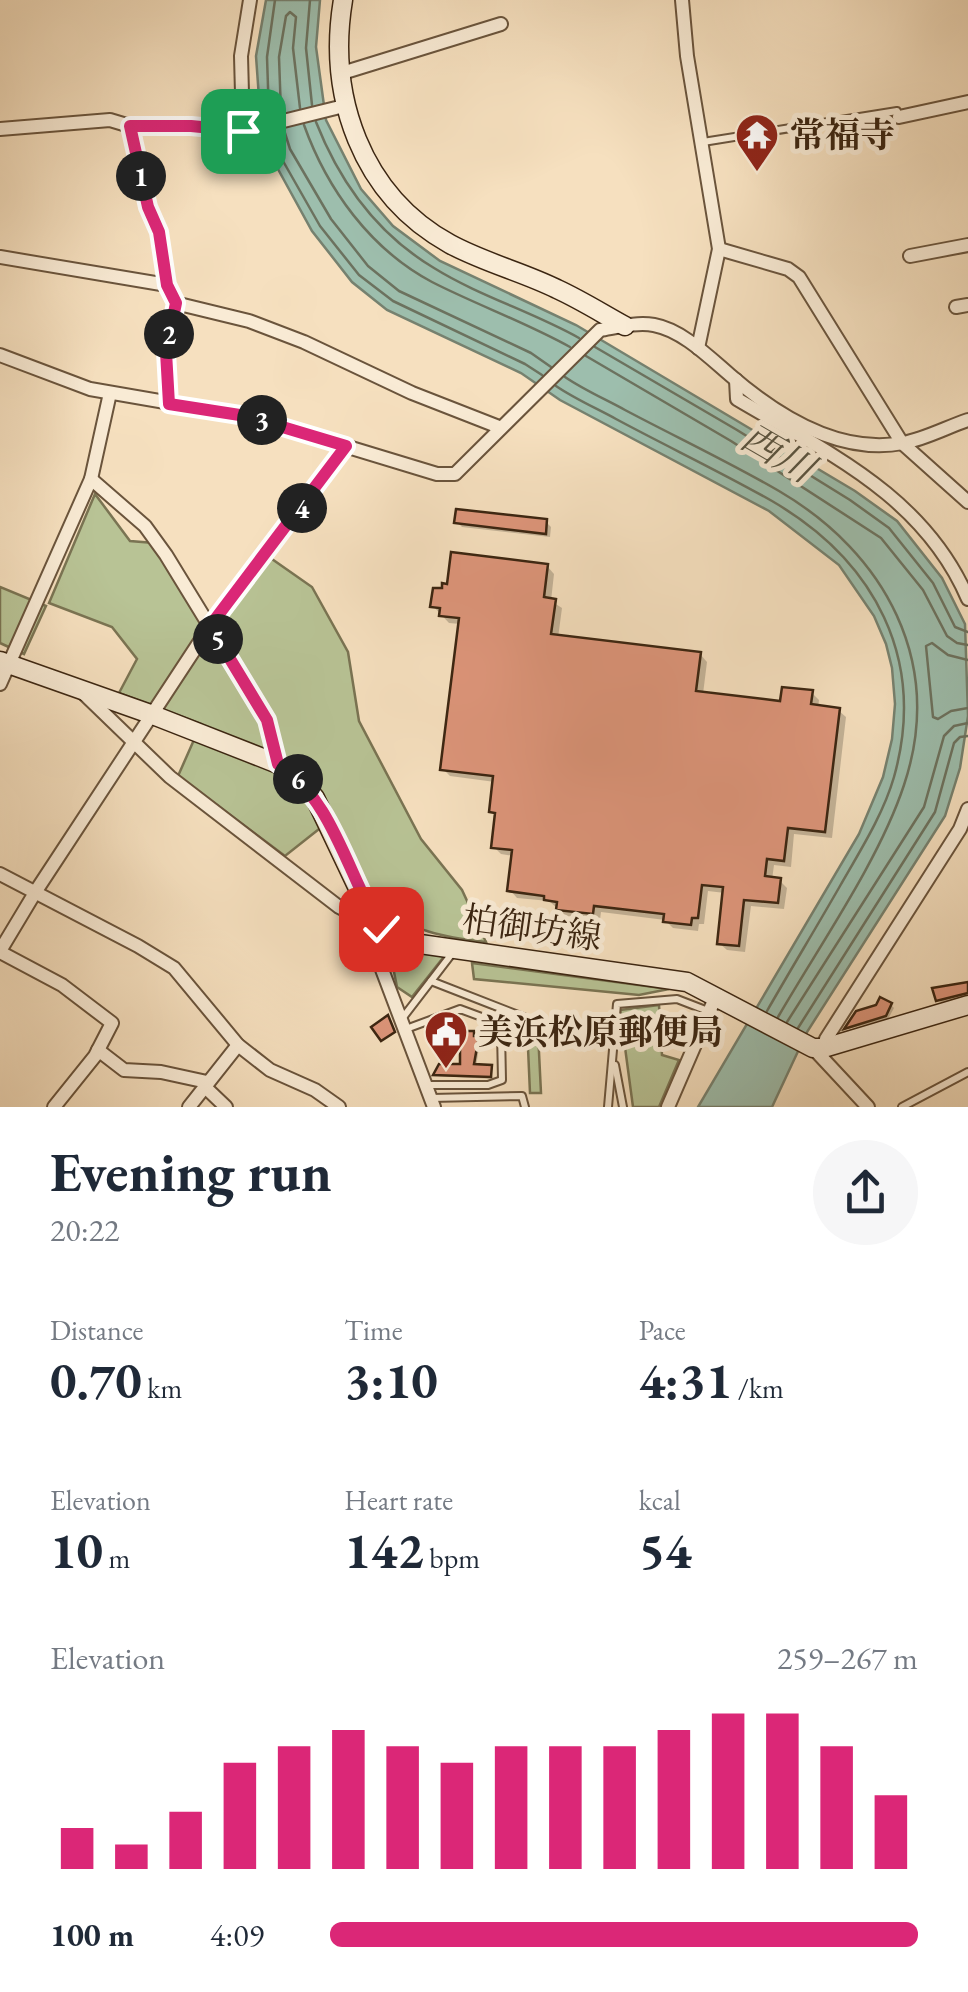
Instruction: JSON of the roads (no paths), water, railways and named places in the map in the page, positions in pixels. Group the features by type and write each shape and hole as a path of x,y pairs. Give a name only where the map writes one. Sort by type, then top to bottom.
{"main road":[{"path":"343,0 338,38 344,106 373,172 397,202 449,244 556,288 626,326"},
{"path":"4,663 153,715 278,764 294,774 315,798 381,929"},
{"name":"柏御坊線","path":"381,929 420,944 687,982 718,1003 818,1048"},
{"path":"818,1048 968,1005"}],"street":[{"path":"247,130 241,56 250,0"},
{"path":"682,0 686,56 719,248 698,348"},
{"path":"339,74 501,24"},
{"path":"900,117 968,102"},
{"path":"0,129 110,120 130,126 247,130 344,106"},
{"path":"910,256 968,245"},
{"path":"719,248 788,269 799,278 902,444 968,502"},
{"path":"0,256 167,285 176,303 248,321 304,342 412,393 499,427"},
{"path":"0,355 32,370 110,393 246,416 437,474 455,474 600,330 626,326 658,325 698,348 773,408 847,443 902,444 968,420"},
{"path":"736,380 736,399 904,504 956,571 968,598"},
{"path":"0,684 4,663 57,562 91,478 110,393"},
{"path":"54,1107 98,1050 112,1023 62,986 0,952 210,626 346,446"},
{"path":"91,478 144,526 210,626 267,720 278,764"},
{"path":"82,692 170,777 339,907 381,929 376,951 431,1097"},
{"path":"868,1107 818,1048 960,829 968,808"},
{"path":"0,874 174,968 238,1044 270,1070 315,1090 340,1107"},
{"path":"668,1107 718,1003"},
{"path":"189,1107 238,1044"},
{"path":"98,1050 124,1070 161,1072 205,1084 226,1107"}],"lane":[{"path":"703,142 896,111 900,117"},
{"path":"130,126 148,207 159,232 167,285"},
{"path":"169,404 166,352 176,303"},
{"path":"403,1025 455,950"},
{"path":"431,982 530,1020 580,1029"},
{"path":"608,1107 617,1004 677,999 718,1003"},
{"path":"403,1025 460,1009 487,1020 501,1032 502,1080 431,1097"},
{"path":"612,1054 623,1107"},
{"path":"902,1107 968,1072"},
{"path":"431,1097 522,1096 524,1107"}],"water":[{"name":"西川","path":"266,0 320,0 316,47 326,120 361,189 393,226 440,261 576,325 855,491 897,521 942,578 965,624 968,716 960,768 945,816 807,1032 772,1107 698,1107 859,834 883,777 895,704 892,668 874,616 839,565 769,511 560,400 521,373 387,310 352,282 312,231 262,140 256,56"}],"place":[{"name":"常福寺","path":"757,173"},
{"name":"美浜松原郵便局","path":"446,1070"}]}
